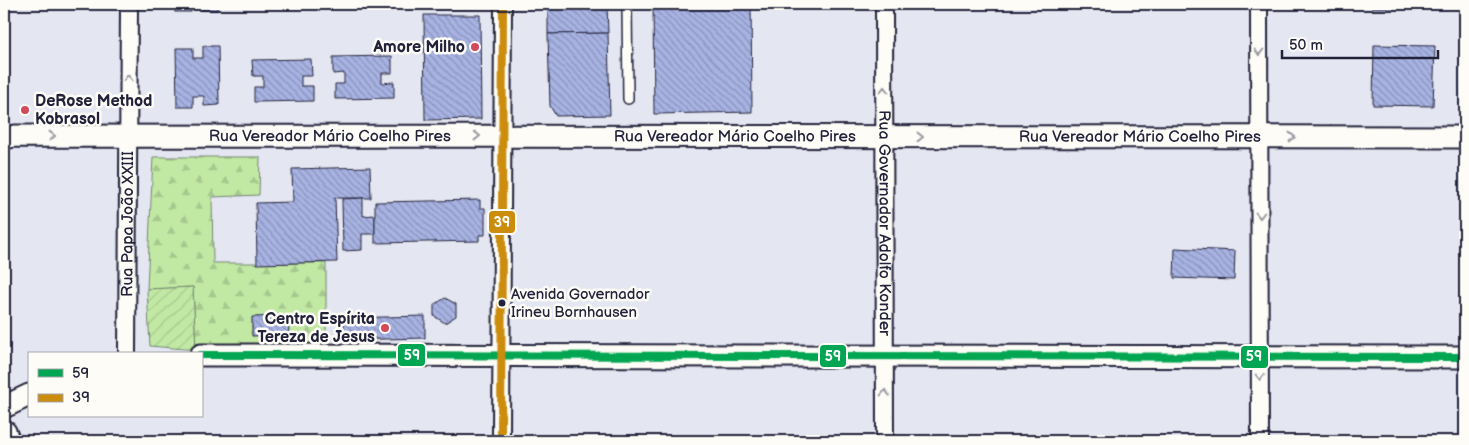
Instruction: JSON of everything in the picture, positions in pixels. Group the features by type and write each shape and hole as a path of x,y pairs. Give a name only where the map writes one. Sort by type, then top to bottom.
{"main road":[{"path":"4,433 8,441"}],"street":[{"name":"Rua Papa João XXIII","path":"127,352 129,4"},
{"path":"501,441 503,4"},
{"name":"Rua Governador Adolfo Konder","path":"884,4 885,441"},
{"path":"1259,4 1260,441"},
{"name":"Rua Vereador Mário Coelho Pires","path":"4,138 15,136 1465,137"},
{"path":"202,356 1465,357"},
{"path":"4,407 28,395"}],"lane":[{"path":"627,4 628,99"}],"green space":[{"path":"153,157 260,157 259,195 212,197 213,263 326,263 326,350 196,350 193,287 147,289"},
{"path":"193,287 196,350 150,346 147,289"}],"building":[{"path":"175,4 191,4 191,12 175,12"},
{"path":"202,4 217,4 217,10 202,10"},
{"path":"429,4 482,4 482,8 429,9"},
{"path":"548,4 607,4 608,33 548,34"},
{"path":"653,4 751,4 752,112 654,114"},
{"path":"1372,4 1430,4 1430,8 1372,8"},
{"path":"424,15 480,15 481,119 425,120"},
{"path":"608,33 610,115 556,116 550,106 548,34"},
{"path":"1374,45 1435,46 1433,106 1373,105"},
{"path":"203,46 218,46 219,105 204,106 204,96 193,96 193,107 177,107 176,48 193,48 193,58 203,58"},
{"path":"1464,47 1465,108 1463,108"},
{"path":"392,56 392,73 382,73 382,83 394,82 394,98 335,99 335,84 344,84 344,73 333,74 333,57"},
{"path":"311,59 312,76 301,76 301,86 313,86 313,101 254,102 254,87 263,87 263,76 253,76 252,60"},
{"path":"370,167 371,198 335,198 337,262 257,264 256,203 293,202 292,169"},
{"path":"363,198 363,216 375,215 375,234 362,234 362,250 343,251 342,199"},
{"path":"480,200 480,208 485,208 485,235 479,235 479,241 375,243 375,202"},
{"path":"1175,248 1235,251 1234,280 1174,278"},
{"path":"445,298 456,304 456,316 445,323 434,316 434,305"},
{"path":"288,316 289,335 252,336 252,317"},
{"name":"Centro Espírita Tereza de Jesus","path":"425,316 425,338 344,340 344,318"}],"transit line":[{"name":"39","path":"501,441 503,4"},
{"name":"59","path":"202,355 1465,357"}],"place":[{"name":"Amore Milho","path":"475,47"},
{"name":"DeRose Method Kobrasol","path":"25,110"},
{"name":"Avenida Governador Irineu Bornhausen","path":"502,303"},
{"name":"Centro Espírita Tereza de Jesus","path":"385,328"}]}
